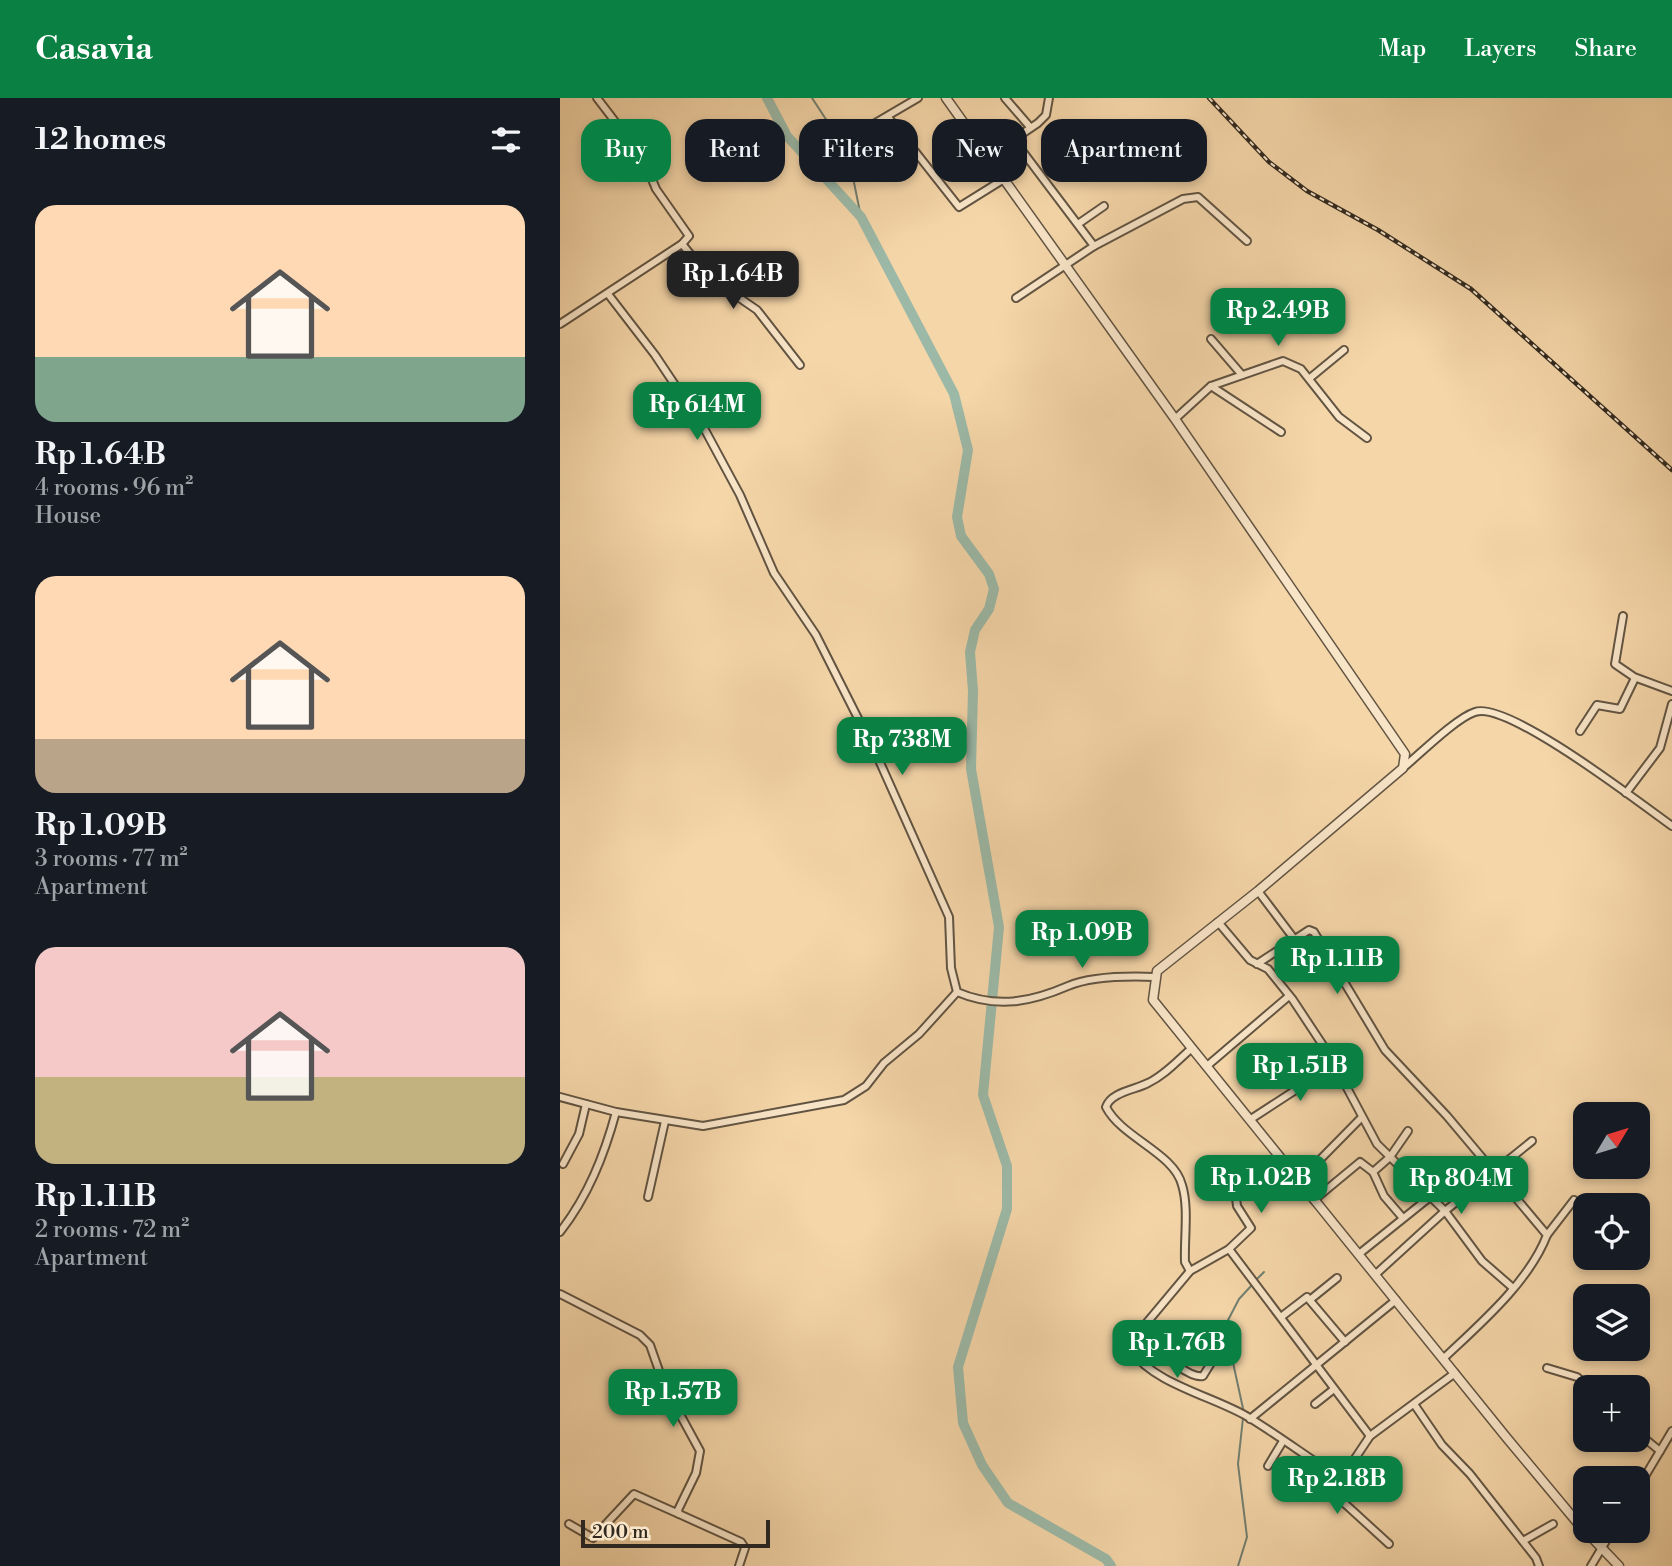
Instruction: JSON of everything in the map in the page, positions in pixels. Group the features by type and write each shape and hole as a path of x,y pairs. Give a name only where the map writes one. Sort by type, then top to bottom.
{"street":[{"path":"560,324 688,239 687,231 656,189 643,158 597,98"},
{"path":"884,119 918,98"},
{"path":"946,98 961,119"},
{"path":"1005,98 1030,127"},
{"path":"1027,129 1046,115 1049,98"},
{"path":"888,117 932,173"},
{"path":"1027,157 1094,246"},
{"path":"939,182 959,207 1001,182"},
{"path":"1005,182 1175,419 1401,744 1405,754 1403,768"},
{"path":"1016,298 1094,246 1174,202 1195,196 1247,241"},
{"path":"1078,224 1104,206"},
{"path":"682,244 709,277 757,310 800,365"},
{"path":"608,294 655,355 705,430 740,495 774,573 816,635 886,774 949,916 951,968 957,992"},
{"path":"1212,339 1242,375"},
{"path":"1310,378 1344,350"},
{"path":"1175,419 1212,386 1283,361 1310,378 1339,417 1367,438"},
{"path":"1212,386 1281,432"},
{"path":"1623,616 1614,660 1617,667 1635,678 1672,691"},
{"path":"1580,731 1597,705 1620,709 1635,678"},
{"path":"1626,793 1660,748 1672,704"},
{"path":"1619,1566 1601,1549 1455,1373 1153,1000 1157,971 1471,714 1480,711 1535,732 1672,825"},
{"path":"1258,891 1295,940"},
{"path":"1218,922 1243,953 1268,969 1289,996 1334,1065 1362,1118 1390,1157 1445,1211 1482,1261 1513,1288"},
{"path":"1257,964 1309,930 1314,932 1381,1045 1547,1235"},
{"path":"957,992 977,999 1011,1002 1039,999 1068,986 1089,982 1155,977"},
{"path":"560,1097 616,1112 703,1126 845,1100 866,1086 884,1063 919,1034 957,992"},
{"path":"1207,1066 1289,996"},
{"path":"1190,1271 1185,1262 1181,1180 1168,1164 1116,1123 1106,1107 1108,1100 1149,1083 1192,1048"},
{"path":"1251,1119 1334,1065"},
{"path":"563,1164 579,1134 586,1104"},
{"path":"560,1232 581,1205 607,1145 616,1112"},
{"path":"1299,1181 1362,1118"},
{"path":"648,1197 665,1121"},
{"path":"1373,1172 1390,1157 1408,1131"},
{"path":"1376,1274 1445,1211 1532,1142"},
{"path":"1283,1160 1236,1198 1237,1206 1251,1228 1229,1249 1190,1271 1140,1333 1132,1351 1141,1362 1172,1382 1248,1417 1337,1476 1345,1475 1370,1436 1455,1373"},
{"path":"1314,1199 1360,1162 1373,1172 1384,1196 1402,1217"},
{"path":"1359,1254 1430,1196"},
{"path":"1444,1357 1492,1312 1513,1288 1547,1235 1573,1201"},
{"path":"1229,1249 1370,1436"},
{"path":"1311,1299 1337,1278"},
{"path":"560,1294 640,1335 650,1345 672,1402 700,1451 700,1462 678,1510 679,1514"},
{"path":"1281,1317 1306,1297 1311,1299 1345,1342"},
{"path":"1248,1417 1396,1300"},
{"path":"1140,1333 1160,1352 1196,1376 1203,1376 1211,1363"},
{"path":"1547,1368 1573,1376"},
{"path":"1315,1404 1334,1389"},
{"path":"1414,1404 1442,1445 1470,1474 1538,1560 1539,1566"},
{"path":"1650,1468 1672,1431"},
{"path":"1268,1466 1283,1441"},
{"path":"1650,1443 1660,1451"},
{"path":"1337,1476 1331,1487 1334,1495 1389,1544"},
{"path":"569,1524 593,1538 634,1494 741,1542 745,1548 739,1566"},
{"path":"1523,1541 1553,1524"},
{"path":"1591,1566 1605,1543"}],"waterway":[{"path":"767,98 787,136 861,217 954,394 968,450 957,517 961,536 989,574 994,589 989,609 975,630 970,652 973,691 971,769 999,927 983,1095 1007,1166 1007,1209 958,1367 963,1423 982,1465 1008,1503 1106,1559 1111,1566"},
{"path":"812,98 848,153 861,217"},
{"path":"1255,1281 1264,1272"},
{"path":"1244,1413 1225,1326 1239,1299 1252,1285"},
{"path":"1238,1566 1247,1537 1238,1464 1243,1418"}],"railway":[{"path":"1209,98 1269,162 1307,191 1378,230 1471,289 1672,470"}]}
